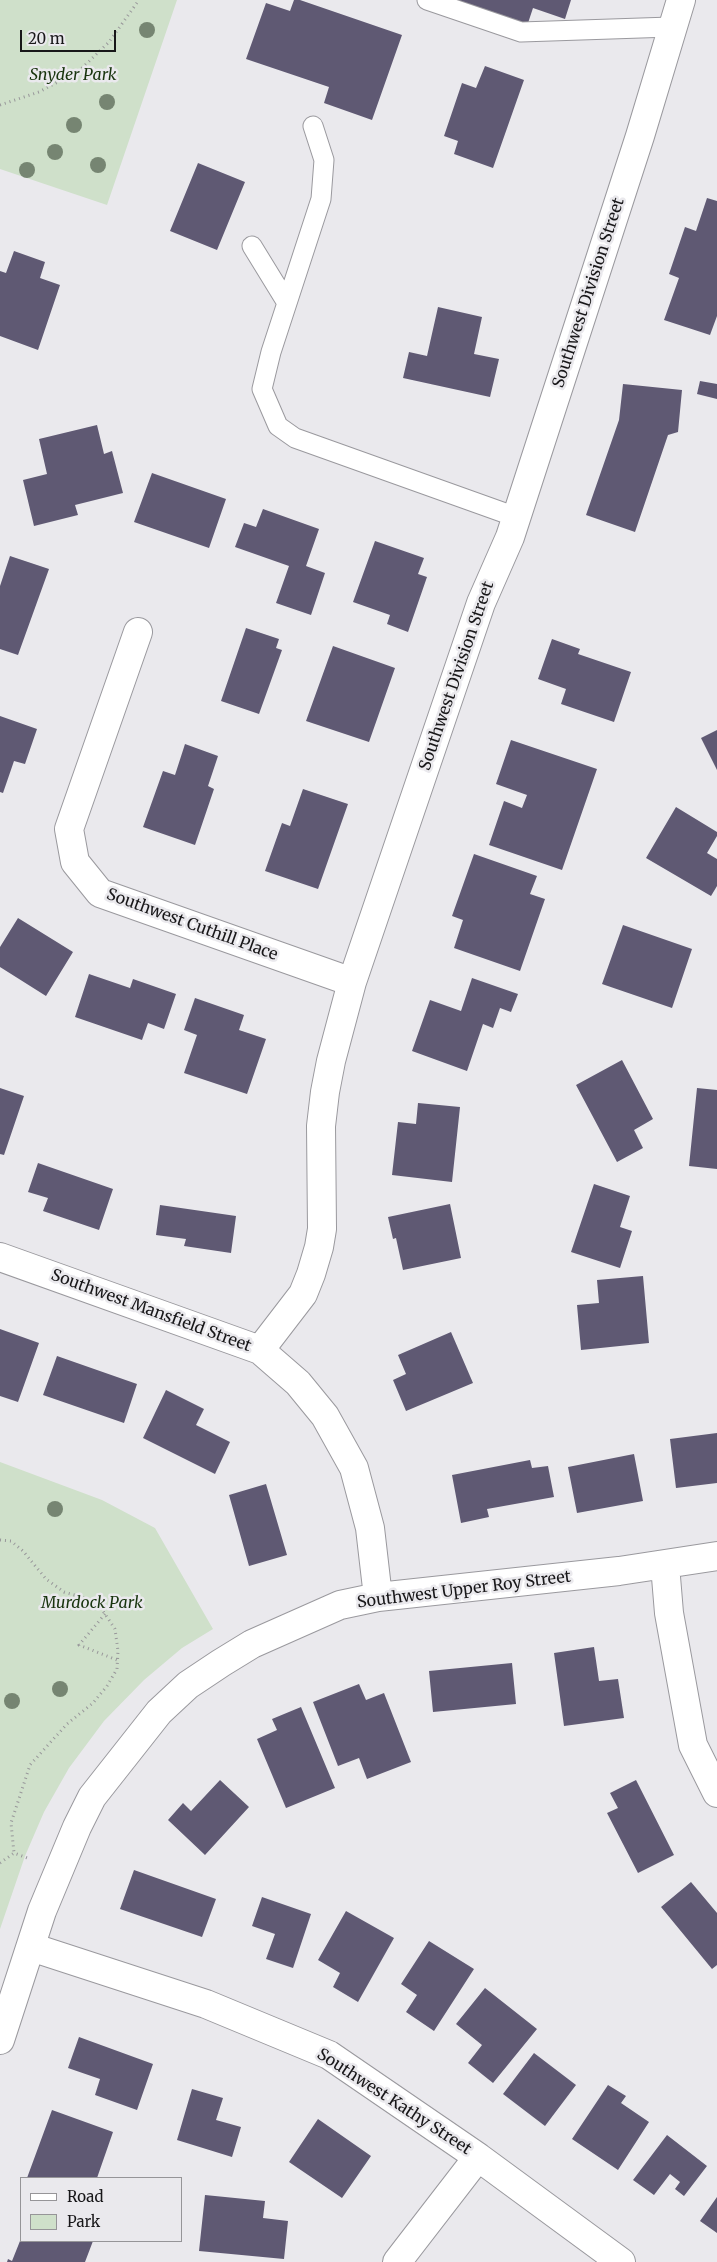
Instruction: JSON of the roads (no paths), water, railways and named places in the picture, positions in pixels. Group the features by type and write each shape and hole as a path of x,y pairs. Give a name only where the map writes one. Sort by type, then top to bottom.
{"street":[{"name":"Southwest Division Street","path":"260,1350 303,1294 319,1248 322,1229 321,1126 323,1109 331,1060 352,982 481,603 510,536 640,136 671,27 681,0"},
{"name":"Southwest Cuthill Place","path":"138,632 69,829 75,862 100,894 352,982"},
{"name":"Southwest Mansfield Street","path":"0,1257 260,1350 298,1383 325,1416 354,1468 370,1528 378,1597"},
{"name":"Southwest Upper Roy Street","path":"0,2040 42,1911 76,1827 92,1797 159,1712 188,1685 252,1644 340,1605 378,1597 666,1564 717,1556"},
{"path":"666,1564 669,1613 693,1745 717,1792"},
{"name":"Southwest Kathy Street","path":"31,1947 206,2004 329,2055 478,2157 621,2262"},
{"path":"397,2262 478,2157"}],"lane":[{"path":"427,0 521,32 671,27"},
{"path":"313,126 324,160 321,199 271,352 262,389 278,426 295,438 516,517"},
{"path":"252,246 287,303"}],"park label":[{"name":"Snyder Park","path":"73,75"},
{"name":"Murdock Park","path":"92,1603"}]}
